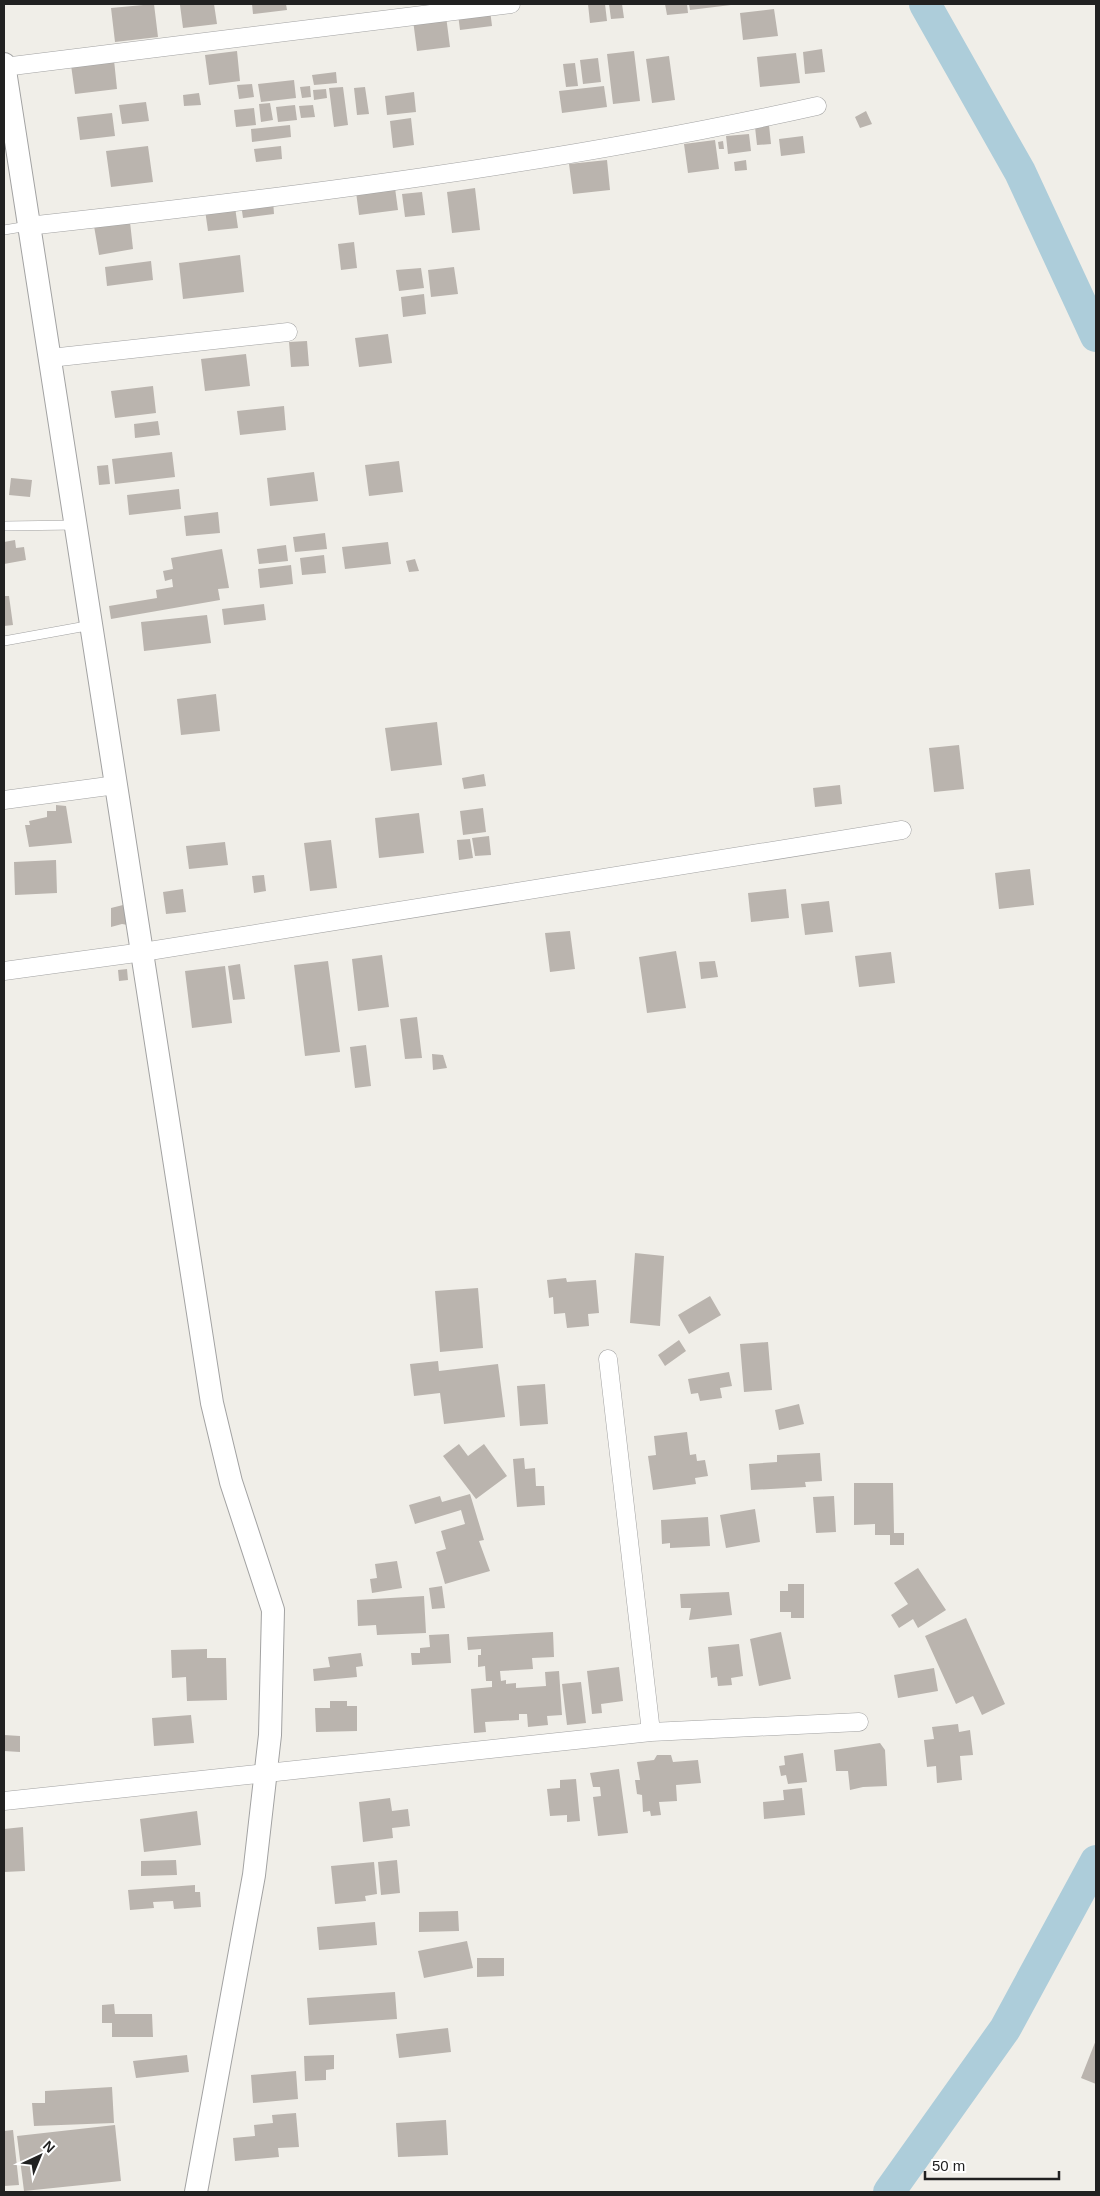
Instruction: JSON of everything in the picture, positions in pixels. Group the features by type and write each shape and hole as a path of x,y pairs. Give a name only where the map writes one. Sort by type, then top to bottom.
{"street":[{"path":"196,2192 254,1875 270,1735 273,1610 231,1482 212,1403 4,66 511,4"},
{"path":"28,226 201,207 469,169 680,135 817,106"},
{"path":"50,358 288,332"},
{"path":"4,800 116,785"},
{"path":"4,971 142,952 902,830"},
{"path":"608,1359 651,1732"},
{"path":"4,1801 651,1732 859,1722"}],"lane":[{"path":"4,230 28,226"},
{"path":"4,526 76,525"},
{"path":"4,641 92,625"}],"building":[{"path":"154,4 158,37 115,42 111,8"},
{"path":"214,4 217,24 183,28 180,5"},
{"path":"252,4 286,4 287,10 253,14"},
{"path":"588,4 605,4 607,21 590,23"},
{"path":"609,4 622,4 624,18 611,19"},
{"path":"665,4 687,4 688,13 667,15"},
{"path":"689,4 731,4 731,5 690,10"},
{"path":"774,9 778,36 743,40 740,13"},
{"path":"490,10 492,26 460,30 458,14"},
{"path":"446,16 450,47 417,51 413,20"},
{"path":"822,49 825,72 805,74 803,52"},
{"path":"237,51 240,81 209,85 205,55"},
{"path":"634,51 640,101 613,104 607,54"},
{"path":"796,53 800,83 760,87 757,57"},
{"path":"669,56 675,100 652,103 646,59"},
{"path":"598,58 601,82 583,84 580,60"},
{"path":"114,60 117,89 75,94 71,65"},
{"path":"575,63 578,86 566,87 563,64"},
{"path":"336,72 337,83 314,85 312,75"},
{"path":"294,80 296,98 261,102 258,84"},
{"path":"252,84 254,97 239,99 237,85"},
{"path":"310,86 311,97 302,98 300,87"},
{"path":"604,86 607,107 562,113 559,91"},
{"path":"343,87 348,125 334,127 329,88"},
{"path":"365,87 369,114 357,115 354,88"},
{"path":"326,89 327,98 314,100 313,90"},
{"path":"414,92 416,112 387,115 385,96"},
{"path":"199,93 201,105 184,106 183,95"},
{"path":"146,102 149,121 122,124 119,105"},
{"path":"270,103 273,120 261,122 259,104"},
{"path":"295,105 297,120 278,122 276,107"},
{"path":"313,105 315,117 301,118 299,106"},
{"path":"254,108 256,125 236,127 234,110"},
{"path":"866,111 872,124 860,128 855,117"},
{"path":"112,113 115,136 80,140 77,117"},
{"path":"411,118 414,145 393,148 390,121"},
{"path":"290,125 291,137 252,142 251,129"},
{"path":"769,125 771,144 757,145 755,127"},
{"path":"749,134 751,151 728,154 726,136"},
{"path":"803,136 805,153 781,156 779,139"},
{"path":"715,140 719,169 688,173 684,144"},
{"path":"723,141 724,149 719,149 718,142"},
{"path":"148,146 153,182 111,187 106,151"},
{"path":"281,146 282,159 256,162 254,149"},
{"path":"607,160 610,190 573,194 569,164"},
{"path":"746,160 747,170 735,171 734,162"},
{"path":"395,188 398,210 359,215 356,192"},
{"path":"475,188 480,230 452,233 447,192"},
{"path":"422,192 425,215 405,217 402,194"},
{"path":"273,200 274,214 243,218 241,204"},
{"path":"235,207 238,228 208,231 205,210"},
{"path":"130,222 133,249 99,255 94,226"},
{"path":"354,242 357,268 341,270 338,244"},
{"path":"240,255 244,292 183,299 179,263"},
{"path":"151,261 153,280 107,286 105,267"},
{"path":"454,267 458,294 431,297 428,270"},
{"path":"421,268 424,288 399,291 396,270"},
{"path":"424,294 426,314 403,317 401,297"},
{"path":"388,334 392,363 359,367 355,338"},
{"path":"307,341 309,366 291,367 289,342"},
{"path":"246,354 250,386 205,391 201,359"},
{"path":"153,386 156,413 115,418 111,391"},
{"path":"284,406 286,430 240,435 237,411"},
{"path":"158,421 160,435 135,438 134,424"},
{"path":"172,452 175,477 115,484 112,459"},
{"path":"399,461 403,492 369,496 365,465"},
{"path":"108,465 110,484 99,485 97,466"},
{"path":"314,472 318,501 270,506 267,478"},
{"path":"11,478 32,480 30,497 9,495"},
{"path":"179,489 181,509 129,515 127,495"},
{"path":"218,512 220,533 186,536 184,516"},
{"path":"325,533 327,549 295,552 293,537"},
{"path":"15,540 16,548 24,547 26,560 4,564 4,542"},
{"path":"388,542 391,564 345,569 342,547"},
{"path":"286,545 288,561 259,564 257,549"},
{"path":"222,549 229,588 218,589 220,600 111,619 109,606 157,598 156,590 173,587 172,579 165,581 163,571 173,569 171,558"},
{"path":"324,555 326,573 302,575 300,558"},
{"path":"415,559 419,571 409,572 406,561"},
{"path":"291,565 293,584 260,588 258,569"},
{"path":"4,596 9,596 13,625 4,626"},
{"path":"264,604 266,620 224,625 222,609"},
{"path":"207,615 211,643 144,651 141,622"},
{"path":"216,694 220,731 181,735 177,699"},
{"path":"437,722 442,765 391,771 385,728"},
{"path":"959,745 964,789 934,792 929,748"},
{"path":"484,774 486,786 464,789 462,778"},
{"path":"840,785 842,804 815,807 813,788"},
{"path":"56,805 66,806 72,843 29,847 25,825 30,825 29,821 47,817 47,811 56,811"},
{"path":"483,808 486,832 463,835 460,811"},
{"path":"419,813 424,853 379,858 375,818"},
{"path":"489,836 491,855 475,856 472,838"},
{"path":"470,839 473,858 459,860 457,840"},
{"path":"331,840 337,888 310,891 304,843"},
{"path":"225,842 228,865 189,869 186,846"},
{"path":"56,860 57,893 15,895 14,862"},
{"path":"1030,869 1034,905 999,909 995,873"},
{"path":"264,875 266,891 254,893 252,876"},
{"path":"183,889 186,912 166,914 163,892"},
{"path":"786,889 789,918 751,922 748,893"},
{"path":"829,901 833,932 805,935 801,904"},
{"path":"123,905 128,925 122,924 111,927 111,908"},
{"path":"570,931 575,969 550,972 545,933"},
{"path":"676,951 686,1008 647,1013 639,957"},
{"path":"891,952 895,983 859,987 855,956"},
{"path":"382,955 389,1007 358,1011 352,959"},
{"path":"328,961 340,1052 305,1056 294,965"},
{"path":"715,961 718,977 701,979 699,962"},
{"path":"240,964 245,999 233,1000 228,966"},
{"path":"225,966 232,1023 192,1028 185,971"},
{"path":"127,969 128,980 119,981 118,970"},
{"path":"417,1017 422,1058 405,1059 400,1019"},
{"path":"366,1045 371,1086 355,1088 350,1047"},
{"path":"432,1054 443,1055 447,1068 433,1070"},
{"path":"635,1253 664,1256 660,1326 630,1323"},
{"path":"566,1278 567,1282 596,1280 599,1313 588,1314 589,1326 567,1328 565,1313 554,1314 553,1297 549,1298 547,1280"},
{"path":"478,1288 483,1348 440,1352 435,1291"},
{"path":"710,1296 721,1315 689,1334 678,1315"},
{"path":"679,1340 686,1351 665,1366 658,1355"},
{"path":"768,1342 772,1390 744,1392 740,1344"},
{"path":"438,1361 439,1371 498,1364 505,1417 444,1424 440,1393 414,1396 410,1364"},
{"path":"729,1372 732,1386 720,1388 722,1398 700,1401 698,1393 691,1394 688,1379"},
{"path":"545,1384 548,1424 520,1426 517,1386"},
{"path":"799,1404 804,1424 779,1430 775,1410"},
{"path":"687,1432 690,1455 696,1454 697,1461 705,1460 708,1476 695,1478 696,1484 653,1490 648,1456 656,1455 654,1436"},
{"path":"459,1444 468,1456 484,1444 507,1476 476,1499 443,1456"},
{"path":"820,1453 822,1481 805,1482 806,1487 751,1490 749,1464 777,1462 777,1455"},
{"path":"524,1458 525,1469 535,1468 536,1486 544,1486 545,1505 517,1507 513,1459"},
{"path":"854,1483 893,1483 894,1533 904,1533 904,1545 890,1545 890,1535 875,1535 875,1524 854,1525"},
{"path":"470,1494 484,1540 479,1541 490,1571 445,1584 436,1552 446,1549 441,1531 465,1524 461,1510 415,1524 409,1505 440,1496 442,1502"},
{"path":"834,1496 836,1532 816,1533 813,1497"},
{"path":"755,1509 760,1542 726,1548 720,1515"},
{"path":"708,1517 710,1546 670,1548 670,1543 662,1544 661,1520"},
{"path":"397,1561 402,1588 372,1593 370,1579 377,1578 375,1564"},
{"path":"918,1568 946,1610 918,1628 913,1619 899,1628 891,1615 908,1604 894,1583"},
{"path":"788,1584 804,1584 804,1618 791,1618 791,1612 780,1612 780,1591 788,1591"},
{"path":"442,1586 445,1608 432,1609 429,1588"},
{"path":"729,1592 732,1615 689,1620 691,1608 681,1608 680,1594"},
{"path":"424,1596 426,1633 377,1635 376,1625 358,1626 357,1600"},
{"path":"966,1618 1005,1704 982,1715 973,1696 956,1704 925,1636"},
{"path":"553,1632 554,1657 532,1658 533,1669 500,1671 501,1681 506,1680 506,1684 516,1683 516,1688 546,1686 545,1672 559,1671 562,1715 547,1716 548,1725 528,1727 527,1714 519,1714 519,1720 485,1722 486,1732 474,1733 471,1689 492,1687 492,1681 486,1681 485,1666 478,1667 478,1655 481,1655 481,1649 468,1650 467,1637"},
{"path":"781,1632 791,1679 759,1686 750,1639"},
{"path":"449,1634 451,1663 412,1665 411,1653 420,1653 420,1648 430,1647 429,1635"},
{"path":"739,1644 743,1676 731,1678 732,1685 718,1686 717,1677 711,1678 708,1647"},
{"path":"207,1649 207,1658 226,1658 227,1700 187,1701 186,1677 172,1678 171,1650"},
{"path":"361,1653 363,1666 356,1667 357,1677 314,1681 313,1669 330,1667 328,1657"},
{"path":"619,1667 623,1701 601,1704 602,1713 592,1714 587,1671"},
{"path":"934,1668 938,1691 898,1698 894,1675"},
{"path":"581,1682 586,1723 567,1725 562,1684"},
{"path":"330,1701 347,1701 347,1706 357,1706 357,1731 316,1732 315,1708 330,1708"},
{"path":"191,1715 194,1743 154,1746 152,1718"},
{"path":"958,1724 959,1732 970,1730 973,1755 960,1756 962,1780 937,1783 936,1766 927,1767 924,1740 934,1739 932,1727"},
{"path":"4,1735 20,1736 20,1752 4,1751"},
{"path":"880,1743 885,1750 887,1786 863,1787 850,1790 848,1771 836,1771 834,1750"},
{"path":"803,1753 807,1782 788,1784 786,1775 781,1776 779,1766 785,1765 784,1756"},
{"path":"657,1755 671,1755 673,1762 698,1760 701,1783 676,1785 677,1801 659,1802 661,1815 651,1816 650,1811 643,1812 642,1795 637,1794 635,1780 640,1780 637,1762 654,1760"},
{"path":"619,1769 628,1833 598,1836 593,1797 601,1796 600,1787 593,1787 590,1773"},
{"path":"576,1779 580,1821 567,1822 567,1815 550,1816 547,1789 560,1788 560,1780"},
{"path":"802,1788 805,1815 764,1819 763,1802 784,1800 783,1790"},
{"path":"390,1798 392,1811 408,1809 410,1826 392,1828 393,1838 363,1842 359,1802"},
{"path":"197,1811 201,1845 144,1852 140,1819"},
{"path":"23,1827 25,1871 4,1872 4,1829"},
{"path":"176,1860 177,1875 141,1876 141,1861"},
{"path":"397,1860 400,1893 381,1895 378,1862"},
{"path":"374,1862 377,1894 365,1896 366,1901 335,1904 331,1866"},
{"path":"195,1885 195,1892 200,1892 201,1907 174,1909 173,1901 153,1902 154,1908 130,1910 128,1890"},
{"path":"458,1911 459,1931 419,1932 419,1912"},
{"path":"375,1922 377,1945 319,1950 317,1927"},
{"path":"467,1941 473,1968 424,1978 418,1951"},
{"path":"477,1958 504,1958 504,1976 477,1977"},
{"path":"395,1992 397,2019 309,2025 307,1998"},
{"path":"114,2004 115,2014 152,2014 153,2037 112,2037 112,2023 102,2023 102,2005"},
{"path":"448,2028 451,2052 399,2058 396,2034"},
{"path":"1096,2040 1096,2084 1081,2078"},
{"path":"187,2055 189,2072 136,2078 133,2061"},
{"path":"334,2055 334,2069 326,2070 326,2080 305,2081 304,2056"},
{"path":"296,2071 298,2099 253,2103 251,2075"},
{"path":"112,2087 114,2123 34,2126 32,2103 45,2103 45,2091"},
{"path":"296,2113 299,2147 278,2148 279,2157 235,2161 233,2138 255,2136 254,2125 273,2123 272,2115"},
{"path":"446,2120 448,2155 398,2157 396,2123"},
{"path":"115,2125 121,2181 24,2191 17,2136"},
{"path":"13,2130 19,2185 4,2186 4,2131"}],"waterway":[{"path":"925,4 1020,172 1096,336"},
{"path":"889,2192 1005,2029 1096,1861"}]}
